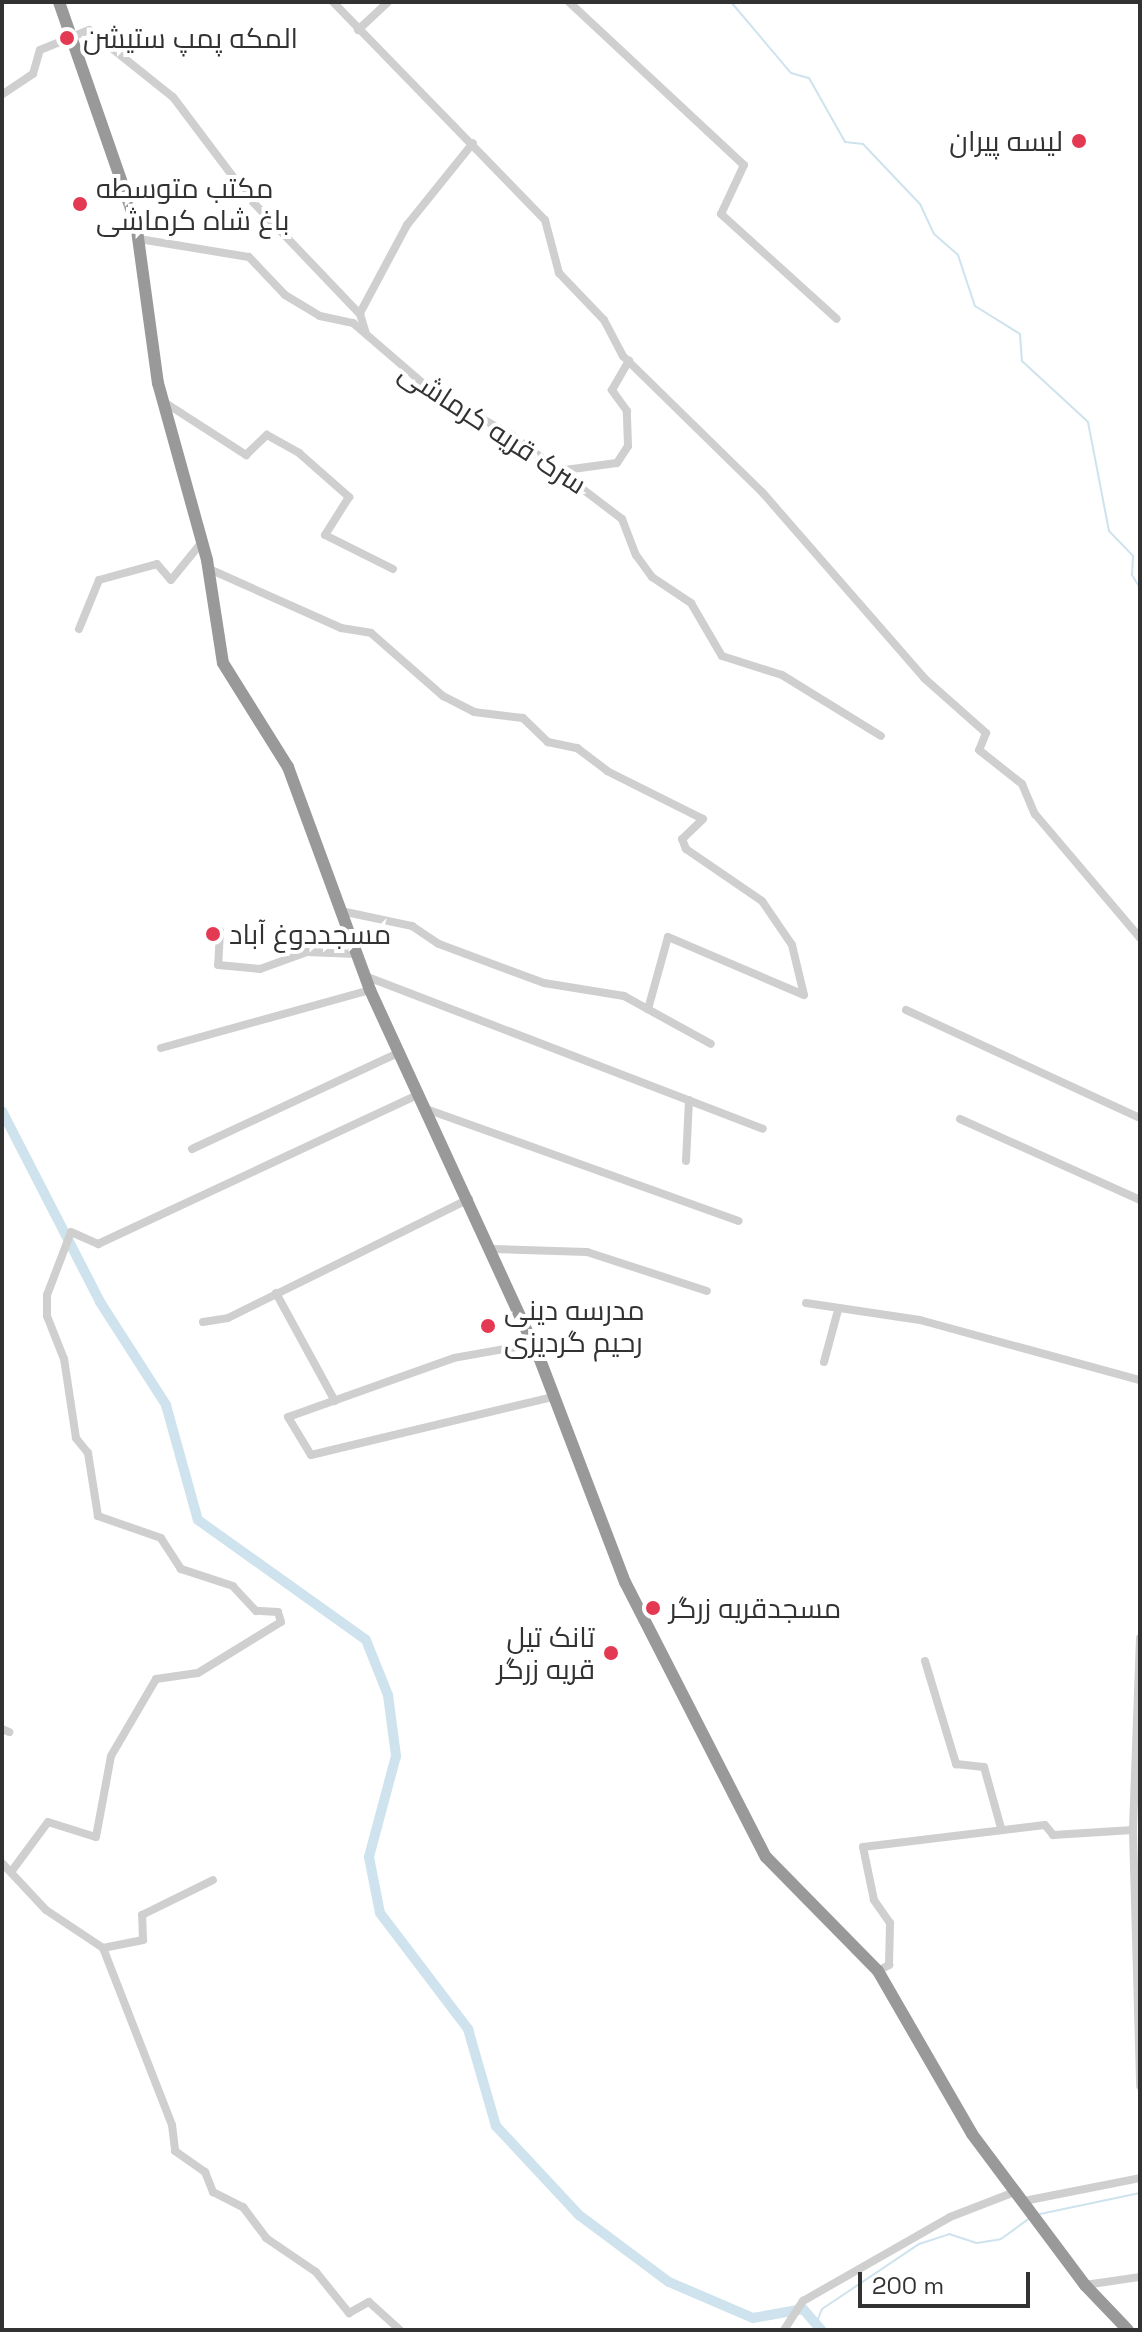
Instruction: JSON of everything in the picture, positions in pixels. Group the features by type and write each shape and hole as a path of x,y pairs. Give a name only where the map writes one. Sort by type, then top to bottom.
{"highway":[{"path":"59,2 73,32 139,239 163,402 202,542 223,663 288,767 370,990 469,1198 533,1344 625,1582 766,1857 878,1971 972,2134 1085,2285 1128,2330"}],"street":[{"path":"333,2 545,220 559,273 604,320 629,361 762,492 924,678 986,733 979,750 1022,784 1035,814 1140,938"},
{"path":"358,30 388,2"},
{"path":"569,2 744,165 721,214 837,319"},
{"path":"3,94 33,74 40,50 73,32 89,30 155,77 249,198 360,314 366,335"},
{"path":"360,314 407,225 473,143"},
{"name":"سرک قریه کرماشی","path":"139,239 249,257 285,295 366,335 431,390 565,470 622,519 636,555 652,577 691,603 722,656 782,675 881,736"},
{"path":"565,470 617,463 628,446 627,411 612,390 629,361"},
{"path":"163,402 246,455 267,435 299,453 349,497 325,535 393,569"},
{"path":"79,629 99,580 157,564 171,580 202,542"},
{"path":"207,568 341,628 371,633 443,696 474,712 523,718 548,742 577,748 607,771 703,819 682,839 686,849 762,901 792,945 804,995 668,937 648,1009"},
{"path":"341,911 373,912 544,983 602,989 648,1009 711,1044"},
{"path":"220,931 218,965 260,969 307,952 356,954"},
{"path":"365,976 763,1129"},
{"path":"161,1048 370,990"},
{"path":"906,1010 1140,1118"},
{"path":"192,1149 400,1052"},
{"path":"11,1872 48,1822 96,1837 111,1756 156,1679 198,1673 281,1622 278,1612 256,1611 233,1586 181,1569 161,1538 98,1516 88,1453 76,1438 64,1359 47,1316 47,1295 71,1232 98,1244 420,1094"},
{"path":"686,1161 689,1100"},
{"path":"426,1109 739,1221"},
{"path":"960,1119 1140,1200"},
{"path":"203,1322 209,1326 469,1198"},
{"path":"492,1249 587,1252 707,1291"},
{"path":"276,1292 335,1401"},
{"path":"806,1303 920,1320 1140,1380"},
{"path":"824,1362 838,1310"},
{"path":"533,1344 454,1358 288,1417 311,1455 552,1397"},
{"path":"1140,1638 1137,1790 1133,1830 1140,2086"},
{"path":"925,1661 956,1764 984,1767 1001,1828"},
{"path":"878,1971 889,1965 890,1923 874,1900 861,1849 1001,1828 1045,1825 1053,1835 1133,1830"},
{"path":"2,1863 46,1910 103,1948 172,2125 175,2151 205,2172 213,2192 243,2207 266,2238 316,2272 349,2313 369,2302 400,2330"},
{"path":"103,1948 143,1940 142,1915 213,1880"},
{"path":"784,2330 800,2314 803,2301 950,2217 1021,2196 1140,2178"},
{"path":"1085,2285 1140,2277"}],"waterway":[{"path":"731,2 791,73 809,78 845,142 863,144 920,204 934,234 958,255 975,306 1020,334 1022,361 1088,422 1109,531 1133,556 1132,575 1140,588"},
{"path":"2,1111 100,1302 166,1405 198,1520 366,1640 388,1695 396,1756 369,1857 380,1913 468,2029 496,2126 579,2215 669,2282 753,2318 803,2309 821,2330"},
{"path":"1040,2214 1140,2193"},
{"path":"816,2324 822,2309 919,2244 949,2234 977,2243 1001,2239 1030,2218"}],"place":[{"name":"المکه پمپ ستیشن","path":"67,38"},
{"name":"لیسه پیران","path":"1079,141"},
{"name":"مکتب متوسطه باغ شاه کرماشی","path":"80,204"},
{"name":"مسجددوغ آباد","path":"213,934"},
{"name":"مدرسه دینی رحیم گردیزی","path":"488,1326"},
{"name":"مسجدقریه زرگر","path":"653,1608"},
{"name":"تانک تیل قریه زرگر","path":"611,1653"}]}
